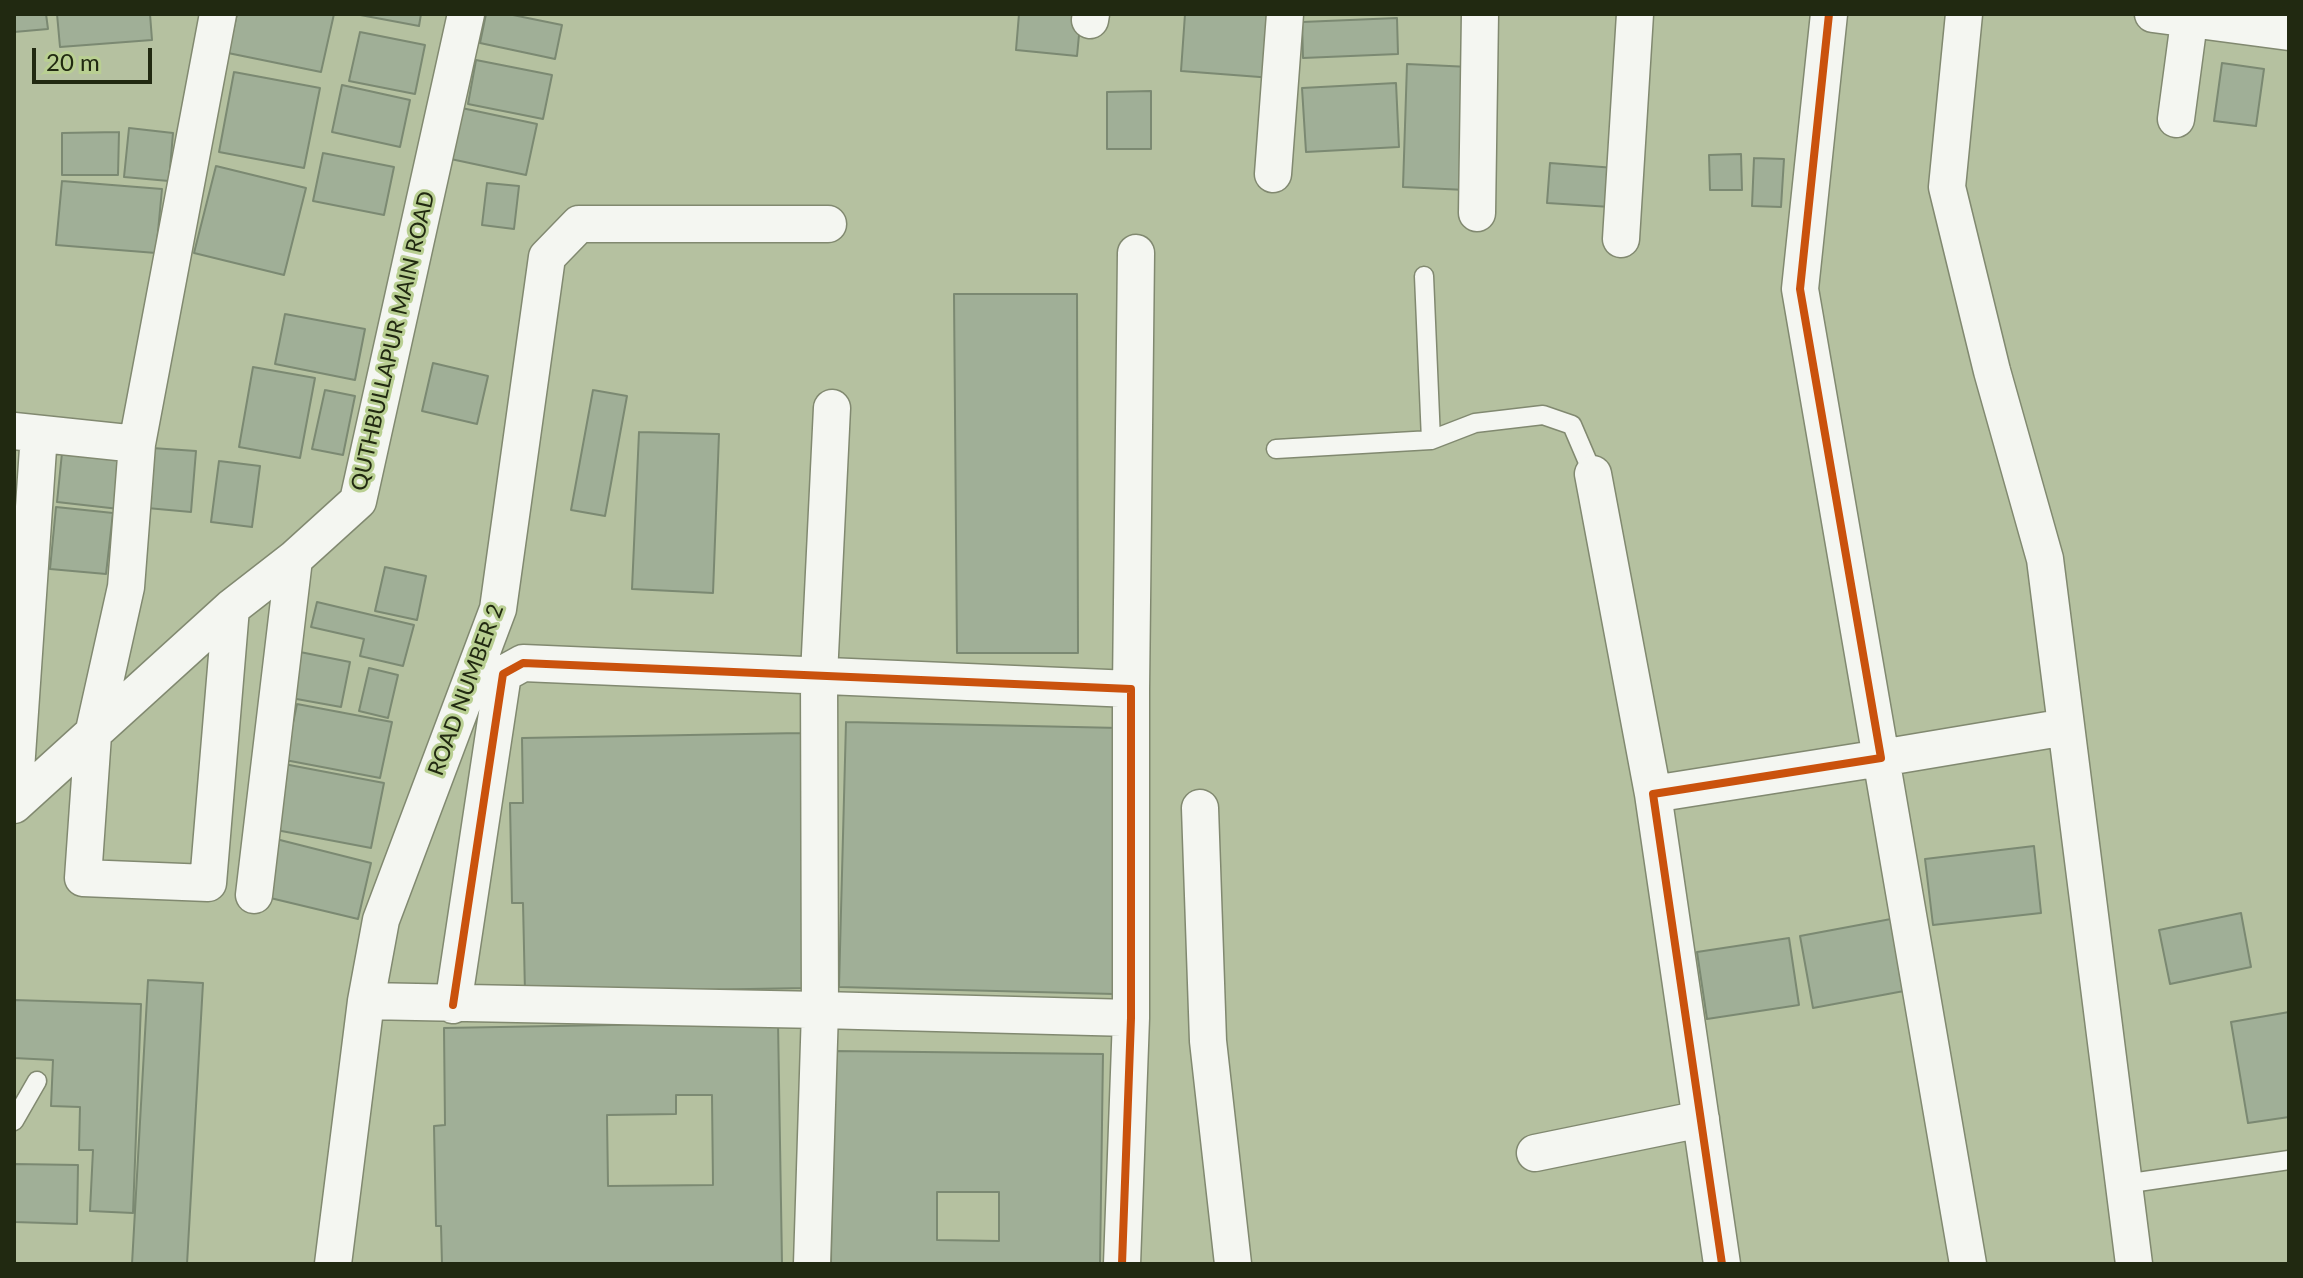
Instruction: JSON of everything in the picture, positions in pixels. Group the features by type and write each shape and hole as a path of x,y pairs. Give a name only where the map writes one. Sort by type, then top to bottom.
{"street":[{"path":"218,14 137,444 126,587 93,735 83,878 208,883 231,608"},
{"name":"QUTHBULLAPUR MAIN ROAD","path":"14,802 93,735 231,608 294,559 358,501 466,14"},
{"path":"1273,174 1285,14"},
{"path":"1477,213 1480,14"},
{"path":"1621,239 1635,14"},
{"path":"1829,14 1800,289 1968,1264"},
{"path":"1964,14 1947,187 1992,371 2045,559 2134,1264"},
{"path":"2153,14 2289,32"},
{"path":"2176,119 2189,17"},
{"name":"ROAD NUMBER 2","path":"333,1264 366,1001 381,920 498,609 547,257 579,224 828,224"},
{"path":"1122,1264 1131,1018 1136,253"},
{"path":"812,1264 820,1010 819,675 832,408"},
{"path":"14,802 27,433 137,444"},
{"path":"1593,474 1653,794 1722,1264"},
{"path":"254,895 294,559"},
{"path":"453,1005 503,674 523,663 1131,689"},
{"path":"1653,794 2066,727"},
{"path":"1200,808 1208,1041 1233,1264"},
{"path":"366,1001 1131,1018"},
{"path":"1535,1153 1701,1119"}],"lane":[{"path":"1424,276 1431,440"},
{"path":"1276,449 1431,440 1475,423 1543,415 1572,425 1593,474"},
{"path":"14,1121 37,1081"},
{"path":"2124,1184 2289,1160"}],"building":[{"path":"14,14 46,14 48,29 14,32"},
{"path":"57,14 150,14 152,40 60,47"},
{"path":"237,14 334,14 321,72 228,53"},
{"path":"355,14 421,14 419,26"},
{"path":"486,14 508,14 562,25 555,59 480,43"},
{"path":"1019,14 1081,14 1077,56 1016,50"},
{"path":"1185,14 1278,14 1273,78 1181,71"},
{"path":"1397,18 1398,54 1303,58 1302,22"},
{"path":"360,32 425,45 415,94 349,81"},
{"path":"476,60 552,75 543,119 468,104"},
{"path":"2222,63 2264,69 2256,126 2214,121"},
{"path":"1407,64 1470,67 1466,190 1403,187"},
{"path":"234,72 320,88 304,168 219,152"},
{"path":"1396,83 1399,147 1306,152 1302,88"},
{"path":"342,85 410,100 400,147 332,132"},
{"path":"1151,91 1151,149 1107,149 1107,92"},
{"path":"457,107 537,124 526,175 446,158"},
{"path":"129,128 173,133 169,181 124,177"},
{"path":"119,132 118,175 62,175 62,133"},
{"path":"323,153 394,167 384,215 313,201"},
{"path":"1741,154 1742,190 1710,190 1709,155"},
{"path":"1754,158 1784,159 1781,207 1752,206"},
{"path":"1550,163 1615,168 1611,207 1547,203"},
{"path":"216,166 306,188 284,275 194,253"},
{"path":"62,181 162,189 156,253 56,245"},
{"path":"487,183 519,186 514,229 482,225"},
{"path":"954,294 1077,294 1078,653 957,653"},
{"path":"285,314 365,329 355,380 275,364"},
{"path":"433,363 488,376 477,424 422,411"},
{"path":"253,367 315,378 300,458 239,447"},
{"path":"325,390 355,396 343,455 312,449"},
{"path":"593,390 627,396 605,516 571,510"},
{"path":"639,432 719,434 713,593 632,589"},
{"path":"63,443 126,449 119,509 57,502"},
{"path":"152,448 196,451 191,512 147,508"},
{"path":"219,461 260,466 252,527 211,522"},
{"path":"56,507 113,513 106,574 50,569"},
{"path":"385,567 426,576 417,620 375,611"},
{"path":"317,602 414,625 403,666 360,656 364,639 311,627"},
{"path":"300,652 350,662 341,707 291,698"},
{"path":"369,668 398,675 388,718 359,711"},
{"path":"297,704 392,722 380,778 285,760"},
{"path":"846,722 1120,728 1114,994 839,987"},
{"path":"801,733 806,988 525,993 523,903 512,903 510,803 523,803 522,738"},
{"path":"284,764 384,783 371,848 271,829"},
{"path":"276,839 371,863 358,919 262,896"},
{"path":"2034,846 2041,913 1933,925 1925,859"},
{"path":"2241,913 2251,967 2170,984 2159,930"},
{"path":"1891,919 1904,991 1813,1008 1800,936"},
{"path":"1789,938 1799,1005 1707,1019 1697,952"},
{"path":"148,980 203,983 187,1264 132,1264"},
{"path":"14,1000 141,1004 133,1213 90,1211 93,1150 79,1150 80,1107 51,1106 53,1060 14,1058"},
{"path":"2289,1012 2289,1117 2248,1123 2231,1022"},
{"path":"778,1022 782,1264 442,1264 441,1226 436,1226 434,1126 445,1125 444,1028","holes":["676,1095 712,1095 713,1185 608,1186 607,1115 676,1114"]},
{"path":"833,1051 1103,1054 1100,1264 831,1264","holes":["937,1192 999,1192 999,1241 937,1240"]},
{"path":"14,1164 78,1165 77,1224 14,1222"}],"cycle path":[{"path":"1722,1264 1653,794 1881,758 1800,289 1829,14"},
{"path":"453,1005 503,674 523,663 1131,689 1131,1018 1122,1264"}]}
